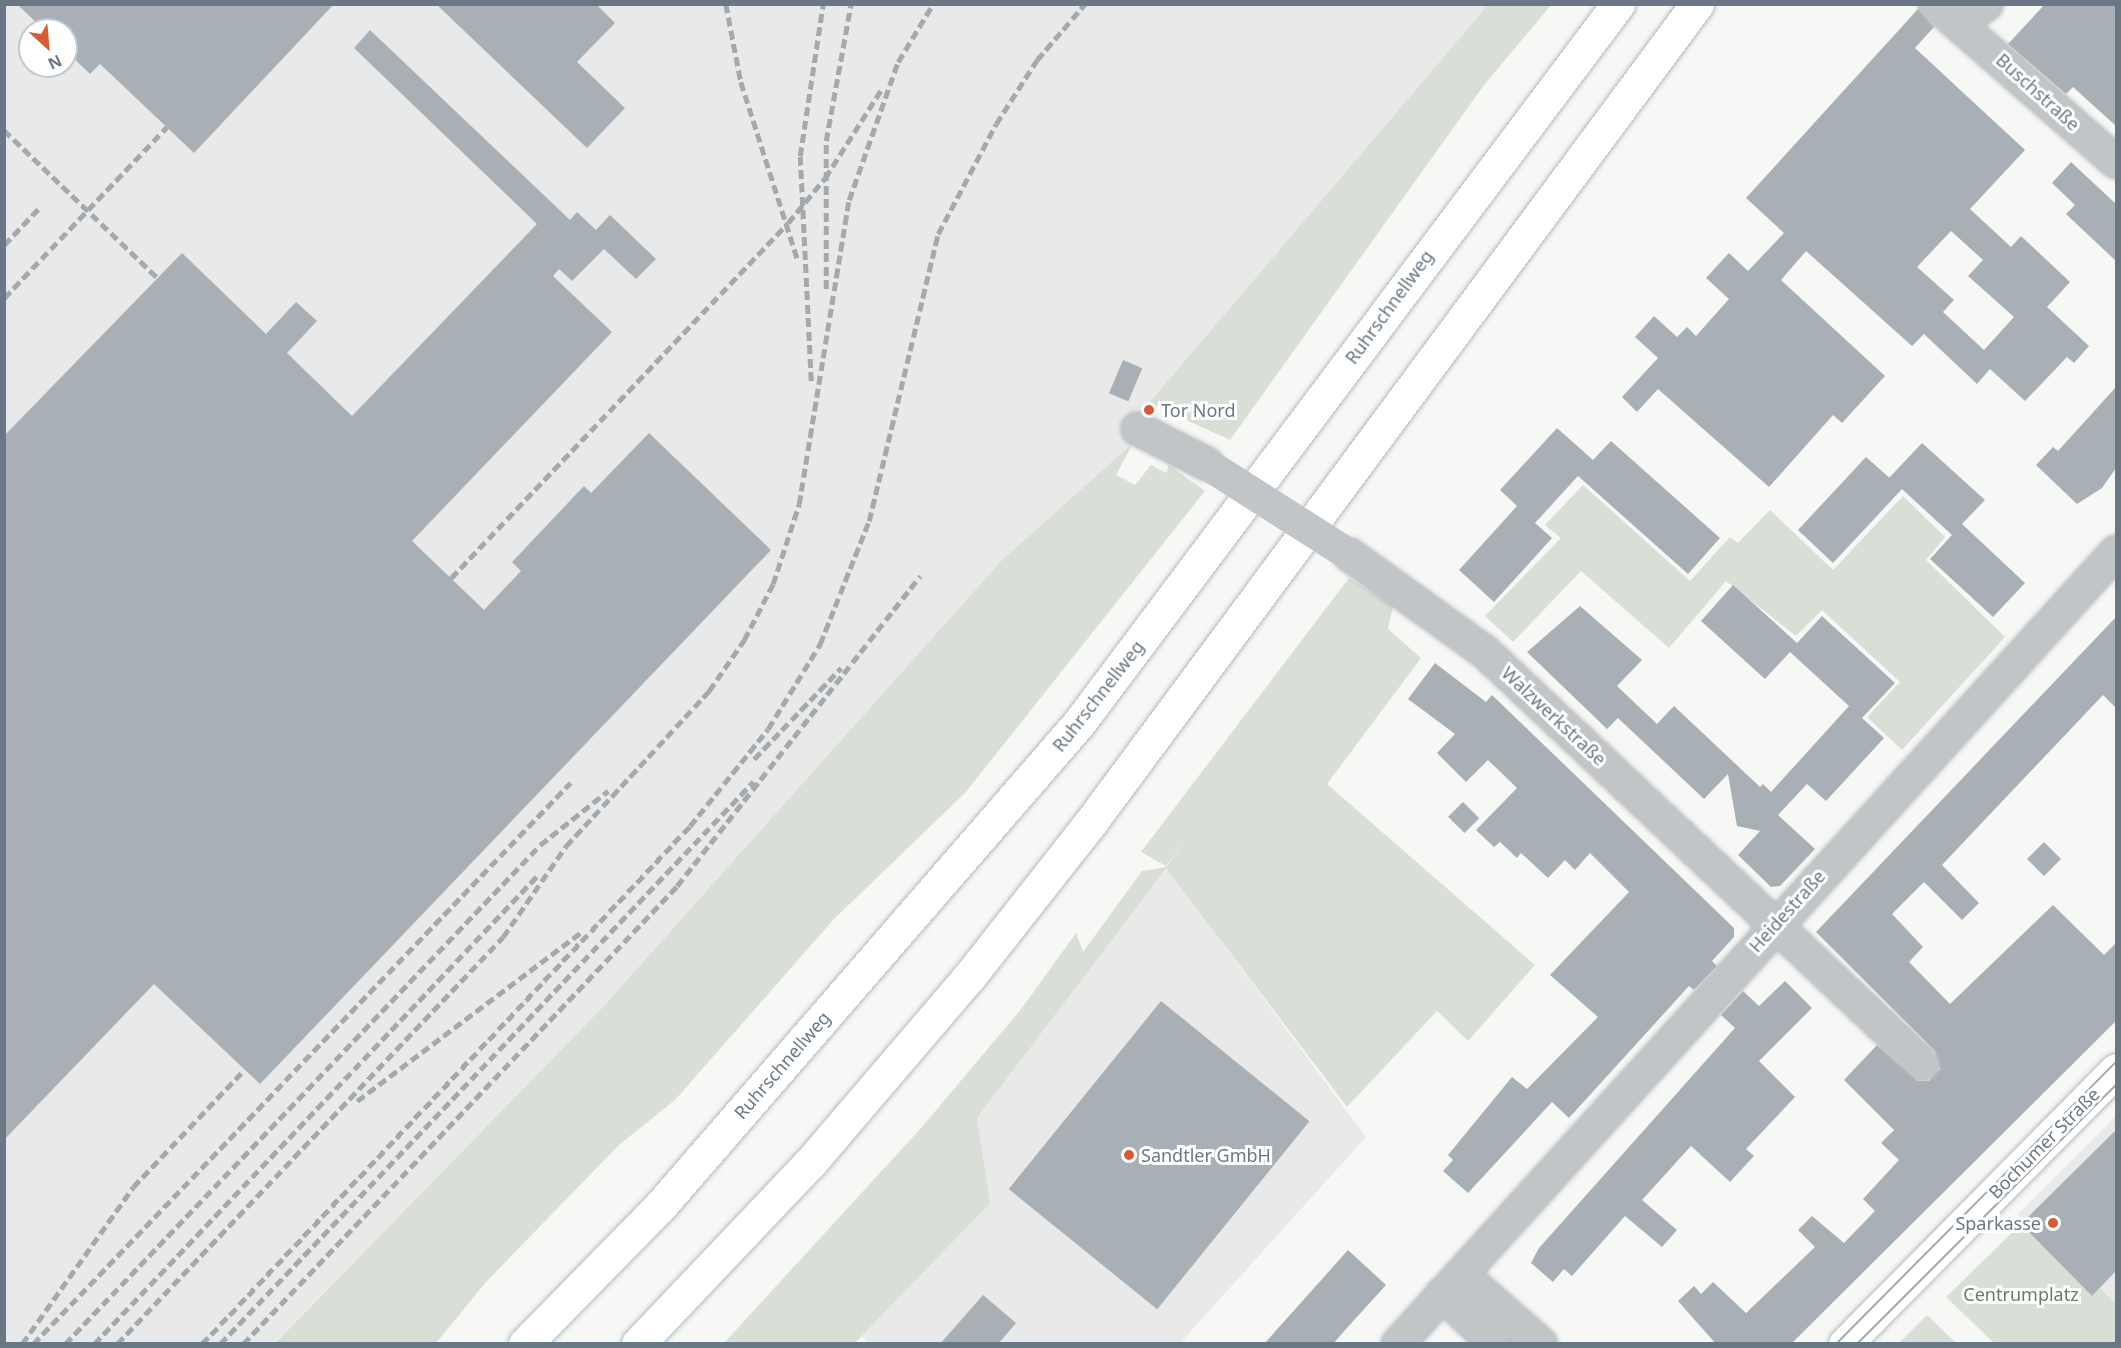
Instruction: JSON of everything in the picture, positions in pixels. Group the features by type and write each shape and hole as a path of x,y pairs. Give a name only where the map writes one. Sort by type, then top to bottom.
{"main road":[{"name":"Ruhrschnellweg","path":"525,1344 662,1204 1079,723 1618,4"},
{"path":"638,1344 810,1163 969,977 1091,822 1696,4"},
{"name":"Bochumer Straße","path":"1845,1344 2116,1070"}],"street":[{"name":"Buschstraße","path":"1935,4 1960,22 2116,162"},
{"path":"1960,22 1987,4"},
{"name":"Walzwerkstraße","path":"1138,429 1207,464 1350,555 1485,652 1923,1064"},
{"name":"Heidestraße","path":"1398,1344 1775,924 2116,552"},
{"path":"1452,1284 1495,1344"},
{"path":"1452,1284 1541,1344"}],"shaded area":[{"path":"5,5 1489,5 1149,403 1133,443 1002,560 602,1008 274,1343 5,1344"},
{"path":"1166,867 1366,1137 1180,1343 870,1344 862,1336 989,1203 977,1118"},
{"path":"2116,1116 2116,1304 2100,1288 2092,1296 2021,1224 2019,1213"}],"green space":[{"path":"1489,4 1551,5 1484,85 1230,440 1149,403"},
{"path":"1133,443 1116,475 1135,485 1151,465 1166,473 1169,465 1205,491 965,793 833,920 675,1100 619,1145 486,1282 436,1343 274,1344 602,1008 1002,560"},
{"path":"1583,485 1690,581 1730,537 1738,543 1770,510 1833,570 1903,496 1945,537 1926,560 2005,637 1902,750 1867,717 1900,682 1822,610 1796,636 1726,581 1669,648 1581,571 1513,642 1485,616 1561,538 1545,525"},
{"path":"1349,578 1393,606 1388,629 1421,658 1327,784 1535,965 1468,1041 1437,1011 1347,1107 1166,868 977,1118 990,1203 855,1343 724,1343 922,1127 1022,1008 1076,933 1083,952 1142,871 1166,867 1194,831 1166,866 1141,852"},
{"name":"Centrumplatz","path":"2021,1224 2092,1296 2100,1288 2116,1304 2116,1343 1994,1343 1946,1297"},
{"path":"1927,1315 1954,1341 1957,1343 1899,1343"}],"building":[{"path":"17,4 334,4 194,153 100,64 90,74 78,62 78,18 32,18"},
{"path":"436,4 596,4 615,23 577,62 625,108 587,148"},
{"path":"2045,4 2116,4 2116,126 2073,87 2066,94 2008,44"},
{"path":"1918,9 1934,27 1915,48 2025,150 1970,209 2011,247 2021,236 2070,282 2047,307 2089,346 2074,363 2067,357 2025,401 1990,369 1977,384 1924,334 1912,346 1806,251 1781,280 1885,376 1842,423 1833,415 1769,487 1658,389 1637,412 1622,397 1658,358 1635,337 1654,316 1677,337 1687,327 1696,336 1729,299 1706,278 1729,253 1748,271 1784,233 1746,198","holes":["1951,231 1983,260 1968,276 2014,317 1984,350 1943,312 1954,300 1917,267"]},
{"path":"370,30 570,220 577,212 596,230 610,215 656,259 636,279 604,249 572,281 559,269 553,276 612,332 412,541 484,610 521,571 512,562 584,486 591,493 649,433 771,550 260,1084 154,984 4,1140 4,436 182,253 266,334 296,302 317,321 287,353 352,416 537,224 354,48"},
{"path":"2071,162 2116,204 2116,261 2066,214 2075,205 2052,183"},
{"path":"1123,360 1142,368 1128,401 1109,393"},
{"path":"2116,387 2116,468 2102,488 2077,504 2036,465 2053,447 2058,451"},
{"path":"1557,428 1593,460 1611,441 1720,538 1688,574 1578,476 1535,523 1552,538 1494,602 1459,570 1517,506 1500,490"},
{"path":"1922,443 1985,500 1962,524 2025,583 1993,617 1930,559 1952,535 1902,489 1833,563 1798,530 1866,457 1889,478"},
{"path":"1733,585 1797,643 1822,616 1895,683 1862,718 1884,738 1826,801 1807,784 1778,815 1815,849 1780,886 1771,887 1738,855 1760,831 1737,826 1728,774 1704,799 1618,718 1607,729 1527,652 1580,606 1642,660 1617,686 1657,724 1674,706 1760,787 1763,784 1771,792 1849,706 1790,652 1765,679 1701,621"},
{"path":"2116,617 2116,708 2103,695 1942,865 1979,903 1962,920 1924,882 1892,914 1923,947 1909,962 1950,1004 2053,905 2104,955 2116,943 2116,1021 1791,1344 1716,1344 1678,1301 1694,1286 1701,1294 1713,1282 1746,1313 1815,1247 1798,1230 1812,1216 1844,1243 1875,1211 1863,1199 1899,1160 1881,1143 1894,1130 1844,1080 1877,1045 1918,1081 1929,1081 1940,1069 1935,1051 1816,932"},
{"path":"1435,663 1486,702 1492,695 1734,928 1734,937 1712,961 1717,966 1694,990 1689,986 1569,1118 1552,1102 1468,1193 1443,1171 1453,1160 1448,1155 1512,1077 1527,1089 1598,1017 1550,975 1629,892 1590,853 1575,870 1565,860 1548,878 1521,853 1517,858 1500,842 1494,847 1476,830 1517,788 1488,760 1466,782 1437,753 1455,734 1408,699"},
{"path":"1463,802 1479,818 1464,833 1448,817"},
{"path":"2044,842 2061,859 2044,876 2027,859"},
{"path":"1785,981 1812,1008 1759,1061 1795,1097 1746,1149 1754,1156 1730,1182 1691,1146 1642,1200 1677,1230 1662,1247 1625,1216 1572,1276 1564,1269 1553,1282 1531,1263 1539,1248 1735,1028 1721,1015 1743,991 1759,1006"},
{"name":"Sandtler GmbH","path":"1161,1001 1309,1121 1157,1309 1009,1189"},
{"path":"2116,1130 2116,1271 2092,1296 2021,1224"},
{"path":"1348,1250 1386,1285 1333,1344 1264,1344"},
{"path":"983,1295 1016,1323 998,1344 940,1344"}],"tram line":[{"path":"1836,1344 2116,1062"},
{"path":"1857,1344 2116,1085"}],"railway":[{"path":"726,4 741,82 798,261"},
{"path":"811,381 800,156 823,4"},
{"path":"826,289 826,141 851,4"},
{"path":"117,1344 503,937 566,846 709,691 744,640 773,584 799,504 849,200 898,62 933,4"},
{"path":"202,1344 690,826 768,729 820,644 869,521 938,234 996,124 1037,60 1085,4"},
{"path":"451,578 788,223 825,178 881,90"},
{"path":"4,298 167,127"},
{"path":"4,130 157,277"},
{"path":"4,245 41,206"},
{"path":"243,1344 677,886 920,576"},
{"path":"754,759 841,668"},
{"path":"220,1344 753,782"},
{"path":"33,1344 570,783"},
{"path":"65,1344 540,845 608,791"},
{"path":"94,1344 537,876"},
{"path":"357,1101 583,931"},
{"path":"22,1344 133,1187 241,1073"}],"place":[{"name":"Tor Nord","path":"1149,410"},
{"name":"Sandtler GmbH","path":"1129,1155"},
{"name":"Sparkasse","path":"2053,1223"}]}
